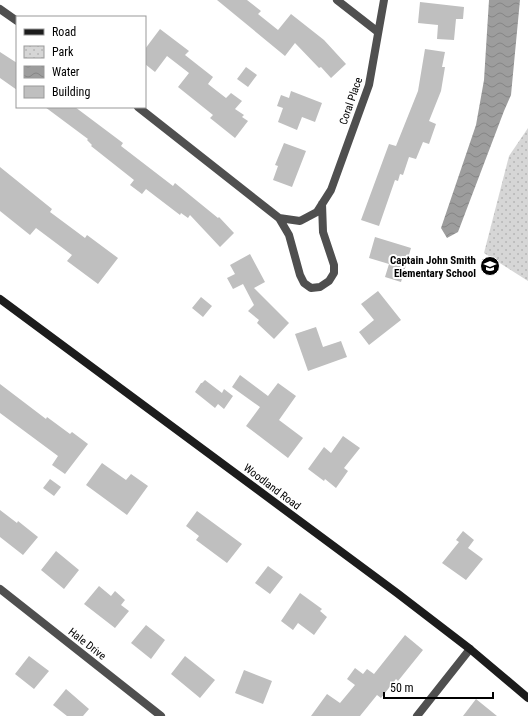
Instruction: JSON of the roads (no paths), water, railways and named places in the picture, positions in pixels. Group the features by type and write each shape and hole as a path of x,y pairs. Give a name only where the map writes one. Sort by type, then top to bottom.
{"main road":[{"name":"Woodland Road","path":"0,299 397,593 470,649 528,698"}],"street":[{"path":"337,0 378,32"},
{"name":"Coral Place","path":"279,218 300,221 317,212 330,190 369,85 384,0"},
{"path":"0,9 16,20"},
{"name":"Coral Place","path":"139,108 279,218 289,235 300,276 304,283 311,288 320,286 329,281 334,273 334,265 322,232 322,204"},
{"name":"Hale Drive","path":"0,589 161,716"},
{"path":"417,716 470,649"}],"water":[{"path":"489,0 520,0 511,95 458,232 447,238 441,228 476,125 484,80"}],"place":[{"name":"Captain John Smith Elementary School","path":"490,266"}]}
